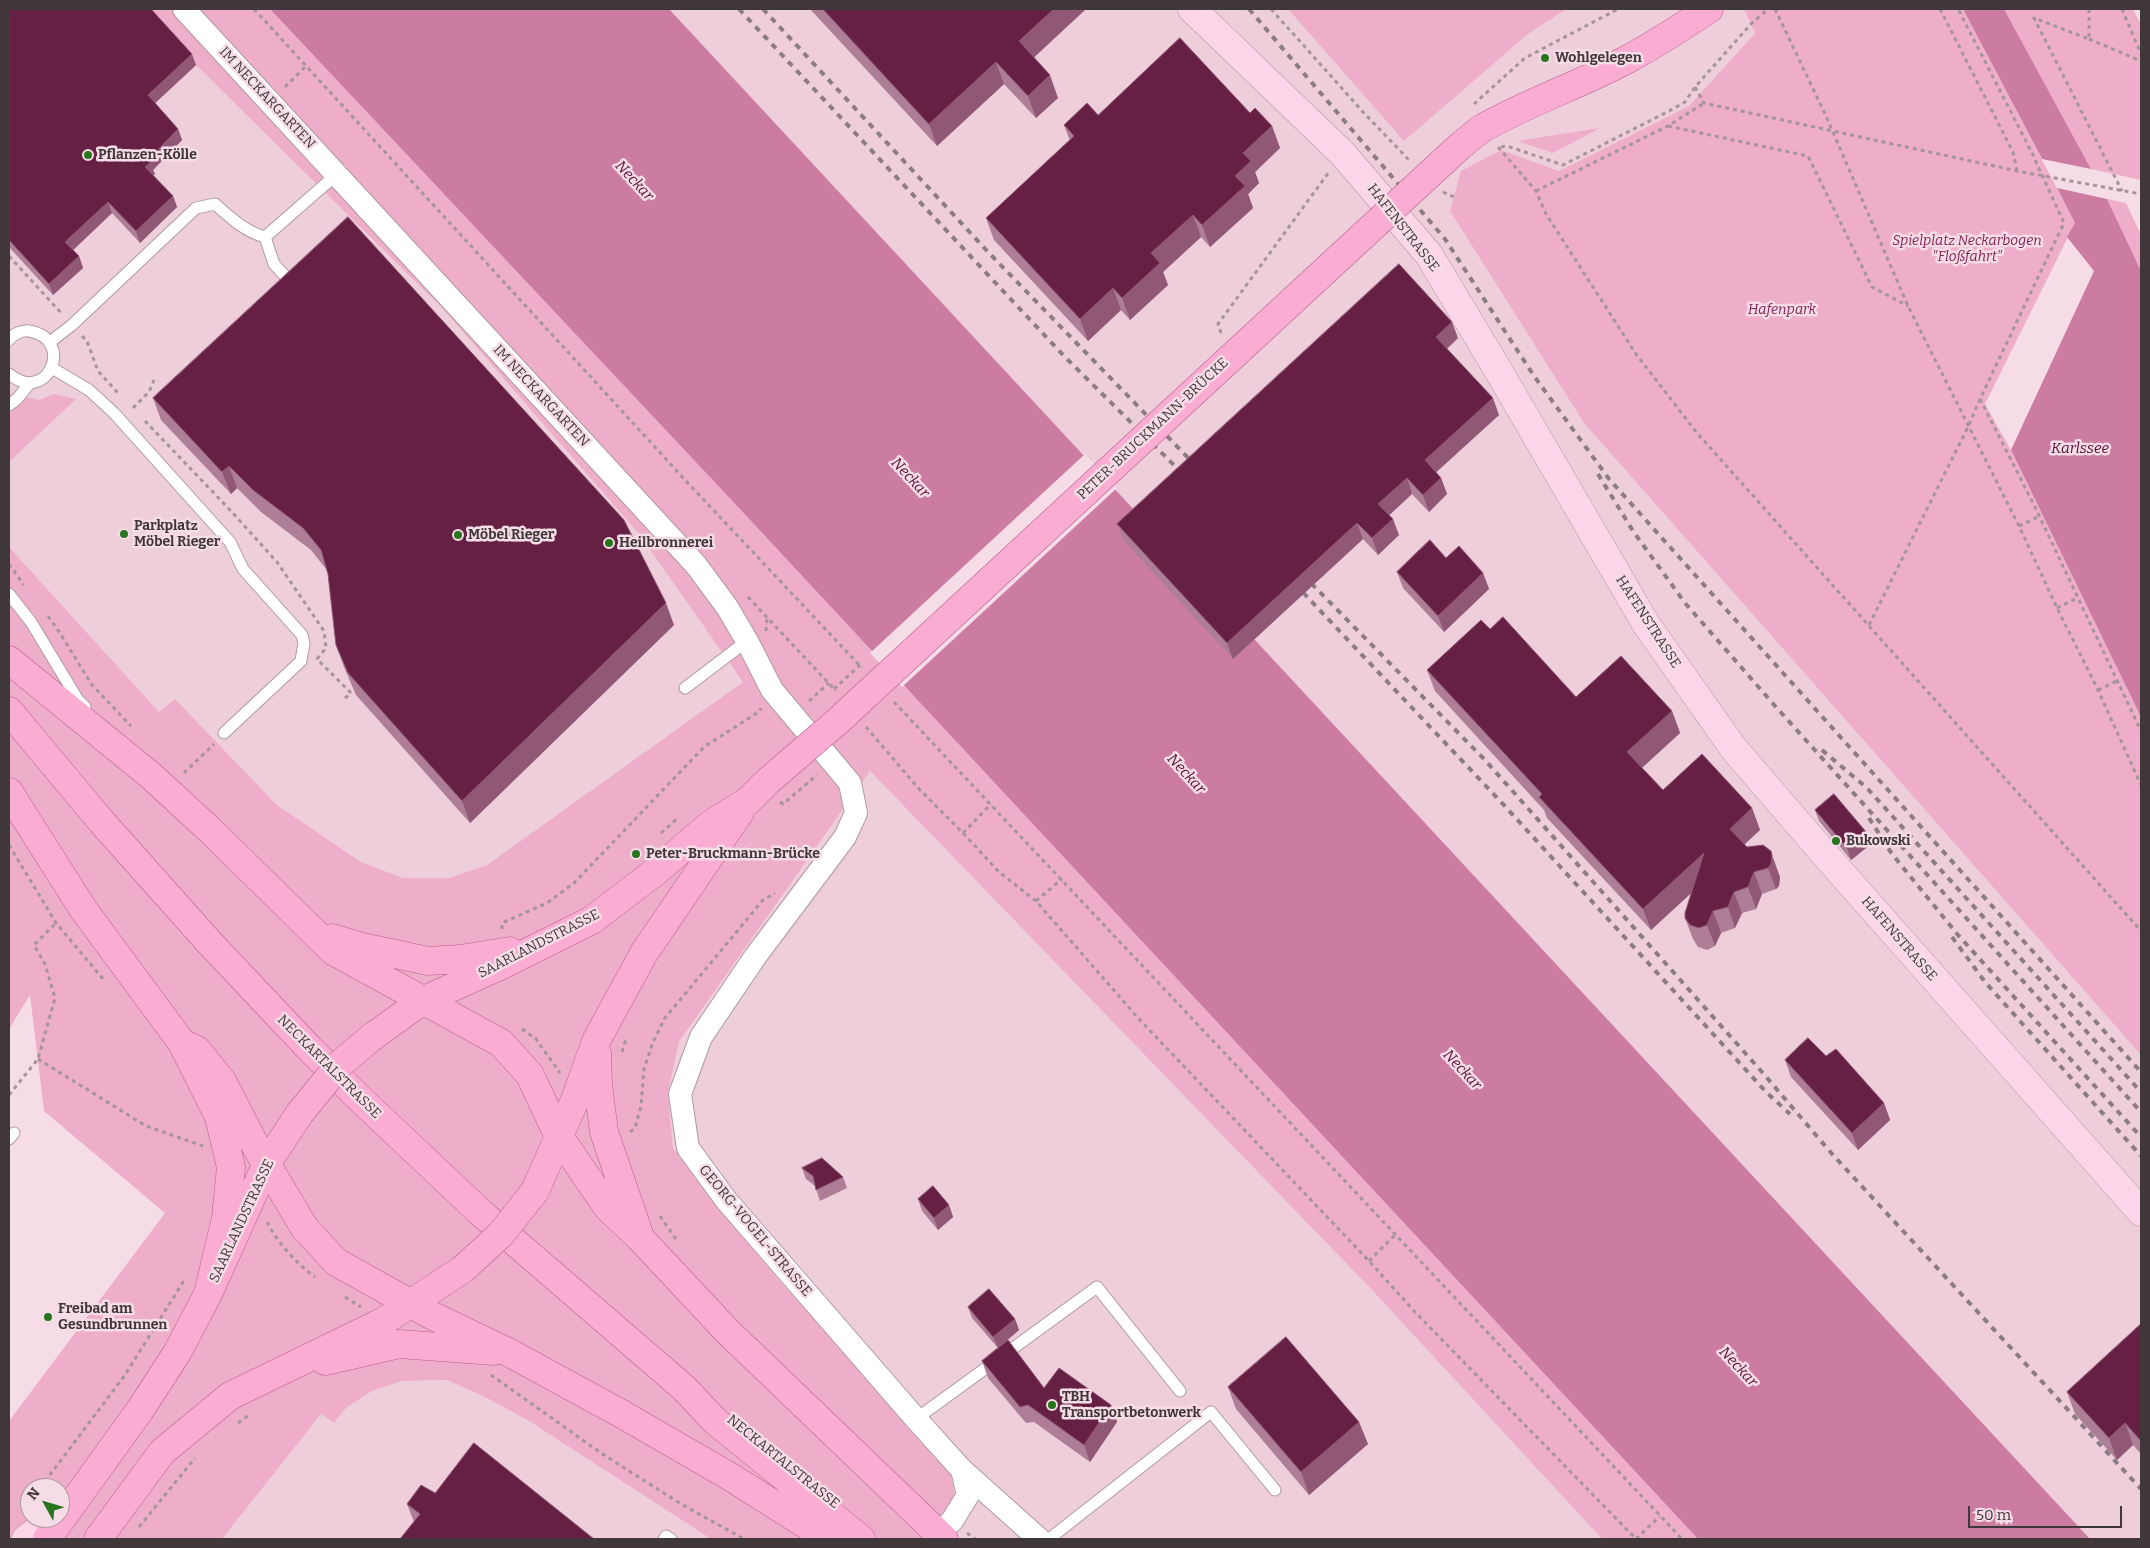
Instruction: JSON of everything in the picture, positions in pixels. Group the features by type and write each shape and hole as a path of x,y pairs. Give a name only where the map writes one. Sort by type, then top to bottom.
{"main road":[{"name":"HAFENSTRASSE","path":"1192,9 1343,154 1429,255 1646,624 1734,748 1834,866 2141,1212"},
{"name":"PETER-BRUCKMANN-BRÜCKE","path":"771,790 839,720 1460,146 1483,128 1508,114 1627,60 1666,38 1709,9"},
{"path":"9,660 150,775 333,951 500,1042 530,1075 558,1135 608,1208 640,1238 727,1331 944,1531"},
{"name":"NECKARTALSTRASSE","path":"9,711 101,821 208,941 308,1047 480,1212 684,1388 715,1421 861,1539"},
{"name":"SAARLANDSTRASSE","path":"70,1503 140,1410 177,1353 208,1294 267,1163 300,1113 340,1064 372,1037 422,1001 541,946 592,920 655,872 711,824 748,800 771,790"},
{"path":"9,792 83,909 182,1043 219,1117 231,1167 226,1218 208,1294"},
{"name":"SAARLANDSTRASSE","path":"102,1536 162,1452 230,1396 384,1321 463,1269 502,1234 535,1191 575,1100 596,1041 644,953 748,800"},
{"path":"314,932 362,947 428,961 461,959 541,946"},
{"path":"596,1041 598,1086 604,1132 640,1238"},
{"path":"182,1043 197,1050 222,1081 304,1227 336,1262 411,1303 508,1352 730,1476 829,1539"},
{"path":"277,1372 399,1344 508,1352"},
{"name":"NECKARTALSTRASSE","path":"684,1388 730,1418 880,1539"},
{"path":"26,1539 41,1528"},
{"name":"SAARLANDSTRASSE","path":"47,1539 54,1528"}],"street":[{"name":"IM NECKARGARTEN","path":"184,9 696,565 727,607 756,638 772,690 850,784 856,812"},
{"name":"GEORG-VOGEL-STRASSE","path":"856,812 846,837 755,957 701,1037 680,1094 688,1148 726,1200 962,1470 1039,1539"},
{"name":"GEORG-VOGEL-STRASSE","path":"944,1531 968,1495 962,1470"}],"lane":[{"path":"265,237 337,174"},
{"path":"50,342 72,325 196,208 215,204 240,226 265,237"},
{"path":"265,237 274,264 294,286"},
{"path":"9,340 12,335 26,330 40,333 50,342 54,355 52,368 39,381 30,383 17,381 9,374"},
{"path":"52,368 89,390 114,413 230,542 243,569 302,635 304,644 301,660 224,733"},
{"path":"9,405 30,383"},
{"path":"9,594 31,622 78,700 136,755 150,775"},
{"path":"685,688 756,638"},
{"path":"916,1418 1097,1287 1180,1391"},
{"path":"1049,1539 1211,1412 1275,1490"},
{"path":"664,1539 666,1536 671,1539"}],"path":[{"path":"254,9 686,481 866,672"},
{"path":"1271,9 1364,114 1411,162"},
{"path":"1483,128 1525,58 1618,9"},
{"path":"1483,128 1506,146 1563,164 1686,102 1695,87 1751,24 1768,9"},
{"path":"1775,9 1832,131 1908,306 2019,526 2098,690 2141,785"},
{"path":"1940,9 2014,152 2017,170"},
{"path":"1869,625 1969,425 2064,223 2042,175 1958,9"},
{"path":"2089,9 2090,39"},
{"path":"2122,9 2141,54"},
{"path":"2122,190 2034,18 2141,61"},
{"path":"286,87 306,66"},
{"path":"280,81 292,94"},
{"path":"1695,87 1704,104"},
{"path":"1536,191 1668,126 1704,104 2017,170 2141,194"},
{"path":"1668,126 1808,156 1872,288 1908,306"},
{"path":"1483,128 1536,191 1546,214 1636,354 1692,426 2141,931"},
{"path":"1221,333 1218,324 1343,154"},
{"path":"1438,190 1454,197"},
{"path":"133,408 149,392 154,380"},
{"path":"1980,399 2040,516 2141,731"},
{"path":"2019,526 2040,516"},
{"path":"9,564 26,587"},
{"path":"747,597 840,696"},
{"path":"2057,608 2077,598"},
{"path":"43,610 60,633 92,685 132,728"},
{"path":"756,638 767,619"},
{"path":"834,689 860,665"},
{"path":"2098,690 2117,681"},
{"path":"792,715 829,683"},
{"path":"502,937 502,923 547,903 574,883 704,747 760,711 772,690"},
{"path":"892,700 1396,1234 1540,1391 1682,1539"},
{"path":"864,725 918,789 999,872 1036,902 1138,1018 1415,1312 1636,1539 1660,1516"},
{"path":"184,773 224,733"},
{"path":"771,790 784,804 833,762"},
{"path":"176,767 190,779"},
{"path":"2137,776 2141,774"},
{"path":"963,833 991,804"},
{"path":"656,838 682,815"},
{"path":"9,845 56,923 34,945 45,964 55,998 38,1059 9,1095"},
{"path":"1036,902 1062,879"},
{"path":"604,1132 623,1137 635,1128 641,1106 644,1069 653,1042 665,1018 687,990 763,900 776,892 794,904"},
{"path":"621,1057 629,1032"},
{"path":"38,1059 146,1126 196,1145 205,1146"},
{"path":"658,1214 684,1250"},
{"path":"1368,1261 1396,1234"},
{"path":"48,1478 125,1375 187,1276"},
{"path":"490,1374 601,1453 681,1504 744,1539"},
{"path":"235,1425 251,1414"},
{"path":"135,1532 197,1455"},
{"path":"944,1531 975,1539"}],"shaded area":[{"path":"9,9 144,9 318,186 443,309 639,534 743,682 487,865 449,878 403,878 361,862 277,805 175,699 159,713 9,547 9,462 75,399 54,394 39,400 9,393"},
{"path":"669,9 1744,9 1755,32 1689,106 1559,171 1501,150 1461,171 1450,211 1584,423 2141,1055 2141,1539 2090,1539"},
{"path":"870,771 1372,1290 1602,1539 930,1539 778,1279 673,1147 668,1093 679,1043"},
{"path":"447,1380 485,1397 529,1421 711,1539 222,1539 321,1413 334,1423 346,1408 372,1391 402,1381"}],"green space":[{"path":"144,9 270,9 738,507 1698,1539 1602,1539 1372,1290 870,771 679,1042 668,1093 673,1148 778,1279 947,1467 952,1480 954,1498 949,1512 930,1539 711,1539 529,1421 485,1397 447,1380 402,1381 372,1391 346,1408 334,1423 321,1414 222,1539 9,1539 9,1421 165,1213 44,1111 30,995 9,1029 9,547 159,712 175,699 277,805 361,862 403,878 449,878 487,865 743,682 639,534 443,309 196,65"},
{"path":"1288,9 1566,9 1528,34 1404,141"},
{"name":"Hafenpark","path":"1744,9 1963,9 2075,223 1985,404 2011,450 2141,717 2141,1055 1584,423 1450,211 1461,171 1501,150 1559,171 1689,106 1755,33"},
{"path":"2004,9 2133,9 2141,25 2141,180 2091,169"},
{"path":"1600,128 1553,153 1517,141"},
{"path":"2107,199 2126,203 2141,235 2141,271"},
{"path":"9,393 39,400 54,394 76,399 9,462"}],"water":[{"name":"Neckar","path":"270,9 669,9 2090,1539 1698,1539 738,507"},
{"path":"1963,9 2004,9 2091,169 2042,159"},
{"name":"Karlssee","path":"2057,188 2107,199 2141,271 2141,717 2011,450 2094,271 2067,237 2075,223"}],"pier":[{"path":"1085,454 1117,488 902,687 870,653"}],"building":[{"name":"Pflanzen-Kölle","path":"9,9 151,9 192,54 148,95 178,129 149,159 150,163 145,167 173,196 136,231 108,202 65,242 79,256 49,284 9,240"},
{"path":"823,9 1054,9 1019,41 1050,75 1028,96 996,62 929,124"},
{"path":"1180,38 1250,113 1255,108 1272,126 1243,153 1251,161 1235,176 1245,186 1202,225 1193,215 1151,253 1160,263 1122,298 1113,288 1080,319 986,218 1074,136 1064,125 1087,103 1098,115"},
{"name":"Möbel Rieger","path":"348,217 624,520 666,603 462,801 348,673 336,645 328,574 321,550 303,528 253,490 229,466 222,472 153,398"},
{"path":"1399,264 1452,322 1436,337 1493,398 1425,460 1441,478 1423,495 1407,478 1378,504 1393,519 1372,538 1357,523 1227,643 1117,524"},
{"path":"1430,540 1446,558 1459,546 1483,573 1438,616 1397,572"},
{"path":"1503,617 1576,697 1621,656 1672,711 1627,752 1663,790 1702,754 1752,808 1730,829 1747,847 1763,845 1771,851 1771,864 1768,868 1754,872 1748,887 1734,892 1728,907 1713,911 1707,925 1699,928 1690,925 1685,918 1704,853 1643,909 1539,797 1542,794 1427,670 1481,620 1490,629"},
{"path":"1834,794 1867,833 1847,848 1815,810"},
{"path":"1808,1038 1826,1056 1836,1049 1884,1103 1852,1133 1785,1060"},
{"path":"822,1158 843,1177 816,1190 813,1176 802,1168"},
{"path":"933,1186 949,1205 934,1218 918,1199"},
{"path":"989,1289 1015,1319 993,1337 968,1307"},
{"path":"2141,1324 2141,1441 2125,1423 2109,1438 2067,1392"},
{"path":"1286,1337 1359,1422 1301,1472 1228,1387"},
{"name":"TBH Transportbetonwerk","path":"1008,1340 1044,1388 1059,1368 1111,1405 1084,1445 1028,1405 1020,1407 982,1361"},
{"path":"474,1443 594,1539 400,1539 420,1514 407,1504 421,1485 435,1493"}],"railway":[{"path":"739,9 1064,356 1188,479"},
{"path":"763,9 989,253 1198,468"},
{"path":"1249,9 1445,239 1534,376 1609,479 2141,1072"},
{"path":"1598,474 1633,531 1685,603 1776,707 2141,1112"},
{"path":"1303,575 1485,760 1762,1072 1833,1155 2141,1489"},
{"path":"1295,584 1502,803 1767,1093 1790,1114"},
{"path":"1822,750 1867,788 2141,1092"},
{"path":"1869,818 1892,854 1958,935 2141,1137"},
{"path":"1952,937 1985,982 2141,1156"}],"place":[{"name":"Wohlgelegen","path":"1545,58"},
{"name":"Pflanzen-Kölle","path":"88,155"},
{"name":"Parkplatz Möbel Rieger","path":"124,534"},
{"name":"Möbel Rieger","path":"458,535"},
{"name":"Heilbronnerei","path":"609,543"},
{"name":"Bukowski","path":"1836,841"},
{"name":"Peter-Bruckmann-Brücke","path":"636,854"},
{"name":"Freibad am Gesundbrunnen","path":"48,1317"},
{"name":"TBH Transportbetonwerk","path":"1052,1405"}],"park label":[{"name":"Spielplatz Neckarbogen \"Floßfahrt\"","path":"1967,250"}]}
